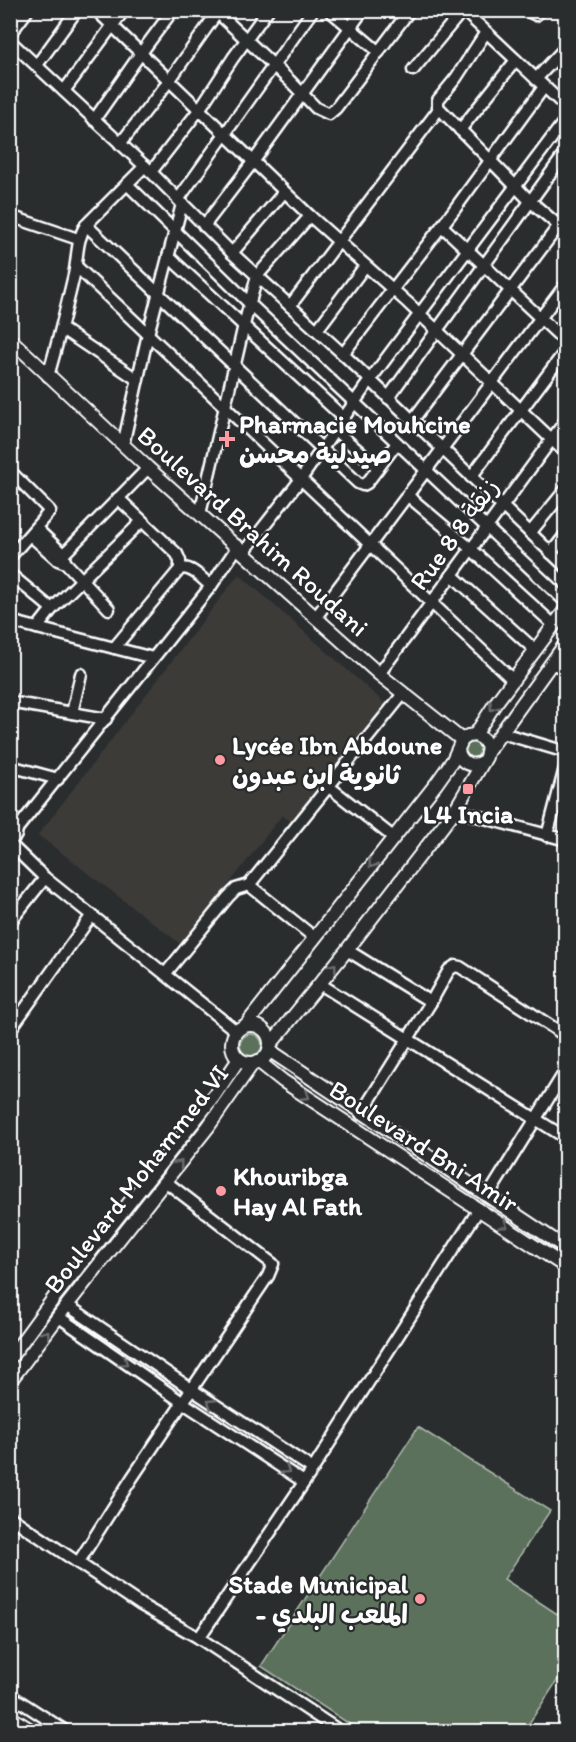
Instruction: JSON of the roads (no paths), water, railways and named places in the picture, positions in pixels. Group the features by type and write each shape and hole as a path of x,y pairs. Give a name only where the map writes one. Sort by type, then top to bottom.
{"main road":[{"name":"Boulevard Brahim Roudani","path":"14,343 148,468 460,745"},
{"path":"475,735 566,609"},
{"path":"485,757 486,742 475,735 468,736 436,784 315,938 232,1037 231,1045 239,1059 256,1062 347,950 455,810 485,757 566,643"},
{"path":"460,745 461,759 469,765 485,757"},
{"path":"241,1028 261,1027 268,1035 269,1048"},
{"name":"Boulevard Bni Amir","path":"269,1048 361,1114 566,1248"},
{"name":"Boulevard Mohammed VI","path":"10,1358 56,1295 214,1096 239,1059"},
{"name":"Boulevard Bni Amir","path":"256,1062 566,1267"},
{"name":"Boulevard Mohammed VI","path":"10,1381 256,1062"},
{"path":"10,1717 34,1731"}],"street":[{"path":"10,34 28,10"},
{"path":"37,65 77,10"},
{"path":"96,10 284,192 393,290 566,453"},
{"path":"64,91 124,10"},
{"path":"94,120 173,10"},
{"path":"48,376 62,329 76,266 78,239 86,225 127,184 148,169 199,110 268,10"},
{"path":"123,445 180,202 273,64 313,10"},
{"path":"329,10 379,52"},
{"path":"204,226 363,10"},
{"path":"120,144 169,81 217,11 320,111 329,114 336,108 410,10"},
{"path":"526,10 536,15 542,10"},
{"path":"413,70 467,12 566,107"},
{"path":"486,32 456,78 438,100 440,109 530,201 562,229"},
{"path":"10,41 148,169 232,253 343,354 566,567"},
{"path":"536,79 566,47"},
{"path":"460,130 516,60"},
{"path":"343,354 442,226 544,87"},
{"path":"290,306 440,109"},
{"path":"241,1028 166,973 45,878 10,843 16,835 14,825 58,779 211,586 301,479 370,380 566,119"},
{"path":"388,398 566,152"},
{"path":"127,184 250,304 566,602"},
{"path":"232,253 284,192"},
{"path":"10,216 78,239"},
{"path":"200,514 257,276 310,216"},
{"path":"412,421 510,290 562,229 566,216"},
{"path":"86,225 361,484 367,483 397,443"},
{"path":"442,226 566,342"},
{"path":"168,256 344,418"},
{"path":"76,266 513,680"},
{"path":"317,330 365,266"},
{"path":"316,616 566,284"},
{"path":"62,329 138,380"},
{"path":"471,477 566,350"},
{"name":"Rue 8 8 زنقة","path":"380,674 566,420"},
{"path":"336,431 378,468"},
{"path":"62,559 148,468"},
{"path":"10,557 50,511 12,476"},
{"path":"530,533 566,489"},
{"path":"407,495 471,549 554,625"},
{"path":"118,498 177,554 180,569"},
{"path":"37,628 52,609 142,521"},
{"path":"33,531 109,609"},
{"path":"551,553 566,534"},
{"path":"114,648 180,569 185,567 189,569 211,586"},
{"path":"10,574 52,609"},
{"path":"452,575 535,650"},
{"path":"10,621 153,658"},
{"path":"551,663 566,668"},
{"path":"72,713 81,674"},
{"path":"166,973 228,897 236,890 249,885 403,694"},
{"path":"10,702 106,719"},
{"path":"502,733 566,752"},
{"path":"548,836 566,764"},
{"path":"10,766 58,779"},
{"path":"328,786 393,837"},
{"path":"455,810 566,840"},
{"path":"10,922 45,878"},
{"path":"249,885 315,938"},
{"path":"10,1030 92,915"},
{"path":"347,950 432,1002"},
{"path":"361,1114 432,1002 449,970 455,966 460,967 566,1036"},
{"path":"320,984 566,1138"},
{"path":"488,1196 566,1070"},
{"path":"78,1563 182,1402 268,1276 273,1264 165,1181"},
{"path":"199,1638 313,1469 480,1209"},
{"path":"67,1305 313,1469"},
{"path":"59,1317 304,1482"},
{"path":"235,1436 244,1424"},
{"path":"10,1517 141,1605 199,1638 340,1731"},
{"path":"10,1695 67,1731"}],"place":[{"name":"Pharmacie Mouhcine صيدلية محسن","path":"227,439"},
{"name":"Lycée Ibn Abdoune ثانوية ابن عبدون","path":"220,760"},
{"name":"L4 Incia","path":"468,789"},
{"name":"Khouribga Hay Al Fath","path":"221,1191"},
{"name":"Stade Municipal - الملعب البلدي","path":"420,1599"}]}
